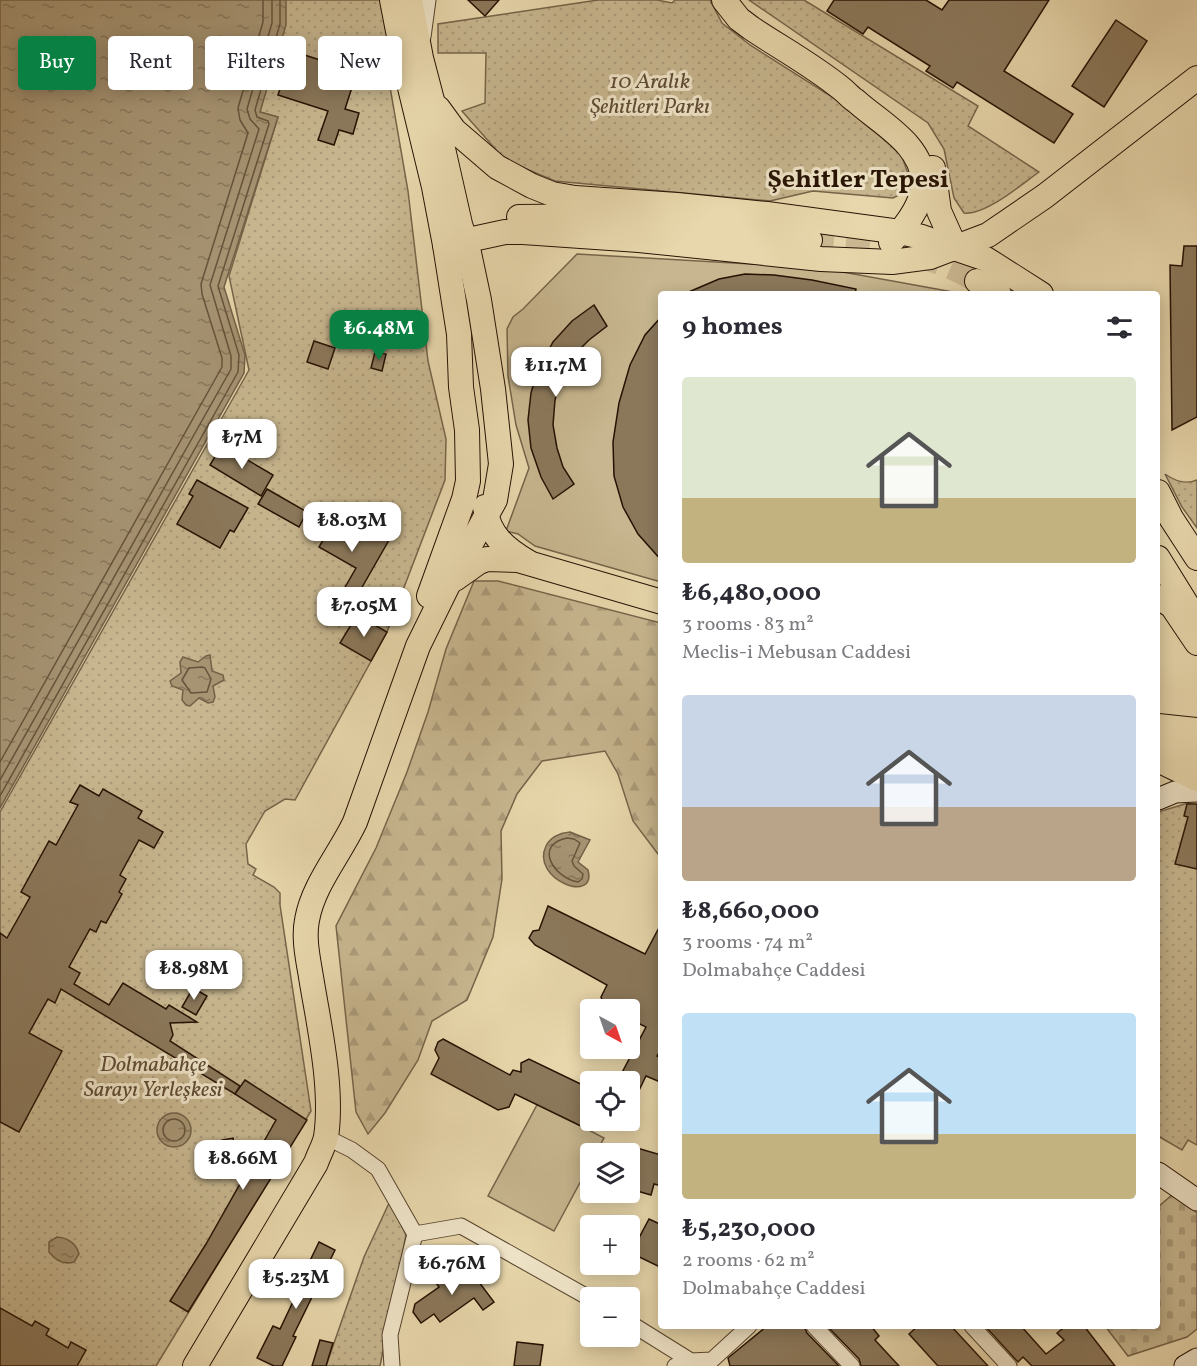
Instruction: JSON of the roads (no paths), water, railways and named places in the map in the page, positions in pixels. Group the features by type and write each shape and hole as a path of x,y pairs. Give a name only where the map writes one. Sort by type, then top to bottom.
{"main road":[{"path":"195,1366 316,1163 326,1137 326,1077 309,962 306,922 314,895 345,844 355,822 418,646 448,585 495,500 501,464 488,352 469,253 452,233 392,0"},
{"path":"410,0 421,58 432,99 452,233 460,387 467,430 468,481 459,516 429,597 418,646"},
{"path":"724,0 732,12 751,28 844,90 907,144 918,162 923,183 921,196 900,232 884,247 859,258 844,259"},
{"path":"452,233 541,232 821,259 892,262 930,257 988,236 1130,131 1197,78"},
{"path":"844,90 872,102 921,141 929,153 933,168 941,217 956,249"},
{"path":"432,99 474,162 506,188 538,204 579,218"},
{"path":"454,130 496,167 525,183 552,194 575,198 767,214 900,232 922,237 986,259 1036,291"},
{"path":"452,233 519,217 579,218 810,240"},
{"path":"977,282 994,291"},
{"path":"459,334 473,375 481,423 486,518 503,546 528,562"},
{"path":"1160,496 1171,518 1197,558"},
{"path":"448,585 472,566 487,559 528,562 658,601"},
{"path":"1160,561 1197,621"},
{"path":"1160,598 1172,606 1197,643"},
{"path":"1160,726 1197,730"},
{"path":"1160,743 1197,754"},
{"path":"1160,761 1197,779"},
{"path":"1162,795 1197,791"},
{"path":"1160,1159 1197,1182"},
{"path":"1160,1174 1197,1200"},
{"path":"1185,1366 1197,1359"}],"street":[{"path":"421,58 428,0"},
{"path":"326,1137 352,1150 378,1169 415,1234 390,1335 392,1366"},
{"path":"415,1234 461,1226 580,1293"},
{"path":"640,1329 691,1361"},
{"path":"675,1366 691,1361 715,1363 746,1329"},
{"path":"816,1329 852,1366"},
{"path":"975,1329 1009,1366"}],"water":[{"path":"0,0 286,0 286,25 283,36 205,36 205,90 267,90 260,112 278,117 224,287 245,355 244,373 0,808"},
{"path":"210,655 212,671 223,675 224,680 213,686 215,697 213,702 208,703 199,698 190,706 186,705 182,700 183,690 172,686 170,681 181,673 180,662 183,657 198,662"},
{"path":"570,832 590,840 578,862 588,870 588,880 583,886 564,884 547,869 544,858 546,846 553,837"},
{"path":"174,1113 186,1118 191,1130 186,1142 174,1147 162,1142 157,1130 162,1118"},
{"path":"57,1237 74,1244 79,1254 74,1262 60,1261 49,1252 49,1242"}],"tunnel":[{"path":"810,240 875,247 917,256 938,262 977,281"}],"district":[{"name":"Şehitler Tepesi","path":"858,180"}],"park label":[{"name":"10 Aralık Şehitleri Parkı","path":"650,94"},
{"name":"Dolmabahçe Sarayı Yerleşkesi","path":"153,1078"}]}
